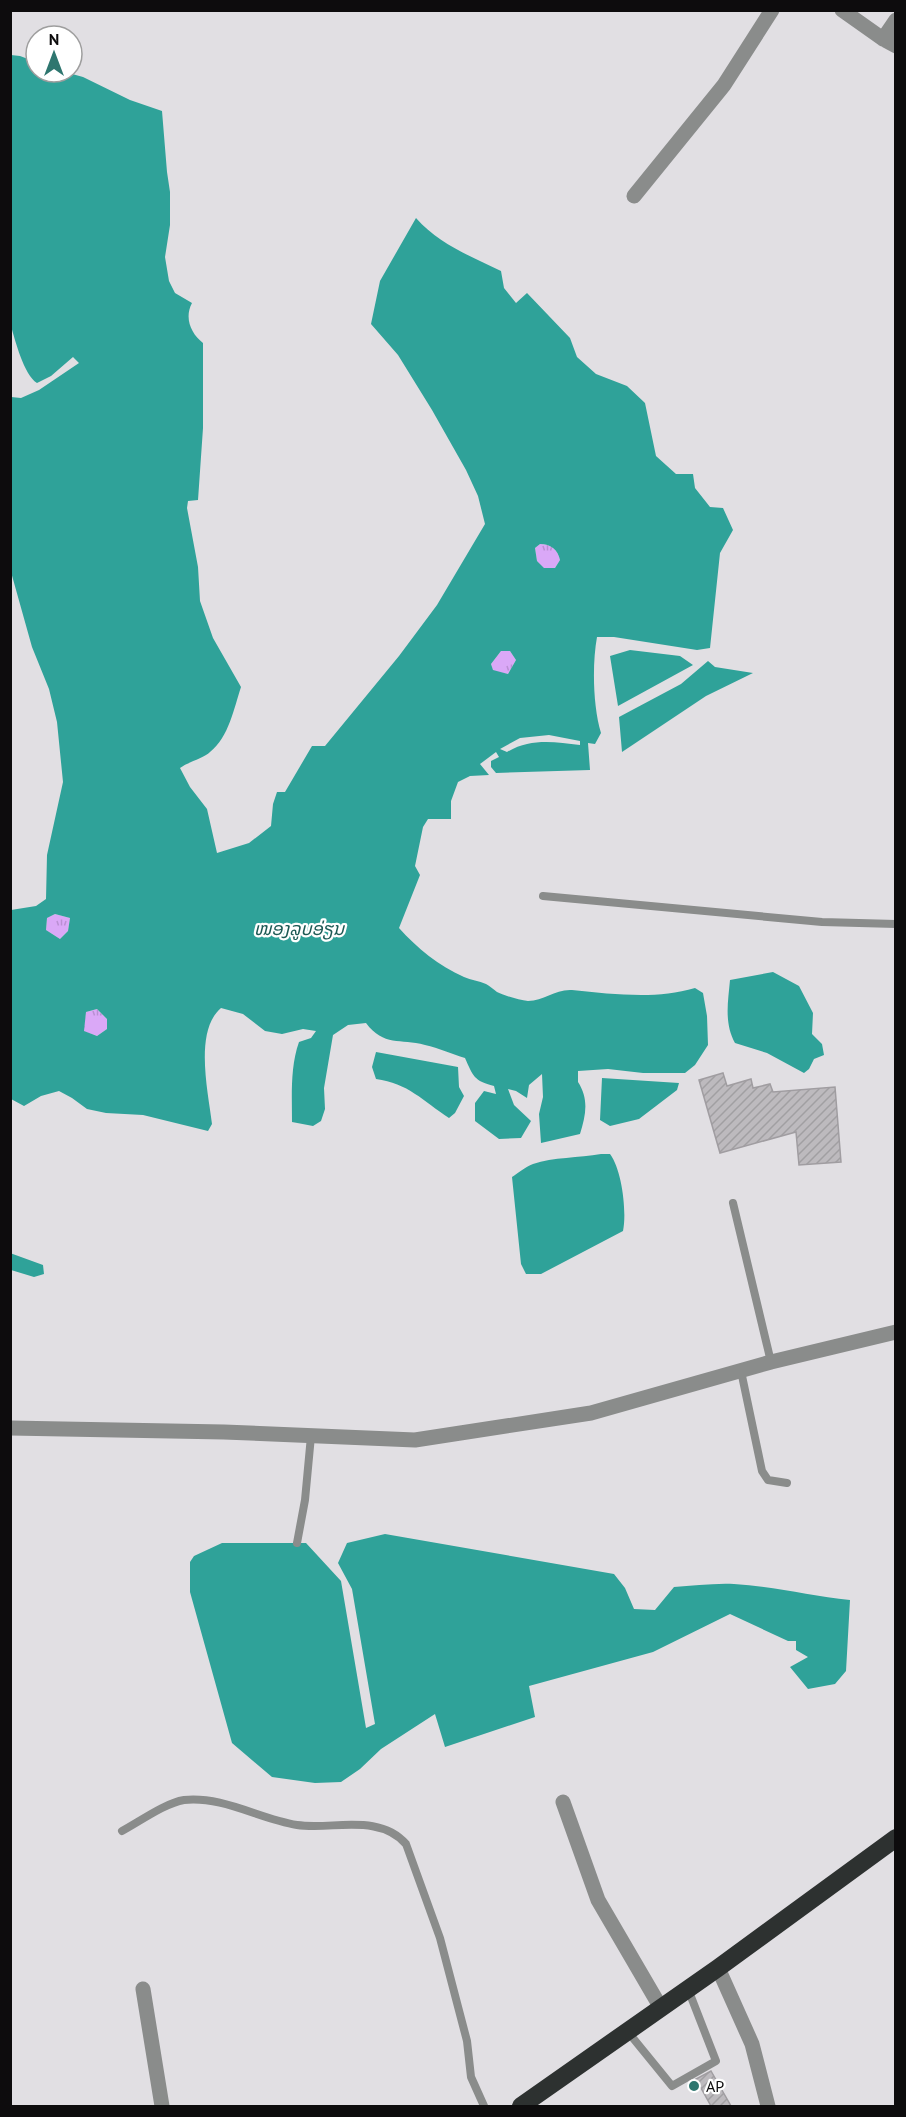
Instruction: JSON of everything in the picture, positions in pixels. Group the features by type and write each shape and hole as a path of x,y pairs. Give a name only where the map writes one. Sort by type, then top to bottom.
{"highway":[{"path":"521,2106 718,1968 896,1838"}],"street":[{"path":"634,196 724,85 772,10"},
{"path":"842,10 889,43 896,20"},
{"path":"10,1428 415,1440 591,1413 771,1362 896,1332"},
{"path":"563,1802 598,1900 661,2008"},
{"path":"718,1968 752,2043 768,2106"},
{"path":"143,1989 162,2106"}],"lane":[{"path":"543,896 822,922 896,924"},
{"path":"733,1203 771,1362"},
{"path":"741,1371 762,1472 768,1480 787,1483"},
{"path":"297,1542 305,1500 311,1436"},
{"path":"122,1831 175,1802 201,1800 216,1801 294,1824 318,1827 365,1825 380,1827 399,1837 406,1844 440,1938 467,2041 471,2077 484,2106"},
{"path":"627,2031 672,2085 716,2061 688,1989"}],"green space":[{"path":"540,544 551,546 558,553 560,560 555,568 543,568 537,561 535,548"},
{"path":"501,651 510,651 516,660 508,674 493,671 491,664"},
{"path":"55,914 70,918 68,931 60,939 46,930 47,918"},
{"path":"97,1009 107,1019 107,1029 97,1036 83,1031 86,1012"}],"water":[{"name":"ໜອງລູບອ່ຽນ","path":"11,55 24,58 24,84 84,84 84,77 130,100 162,111 170,192 170,225 165,257 169,281 175,293 192,303 189,314 190,325 195,335 203,343 203,428 198,500 188,501 187,508 198,567 200,601 213,638 241,687 230,722 216,746 207,754 180,768 190,787 207,809 217,853 249,843 271,826 273,804 277,792 285,792 312,746 325,746 399,656 437,605 485,524 478,496 466,470 432,410 398,355 371,324 380,281 416,218 445,242 501,271 504,288 516,303 527,293 570,338 577,357 596,374 627,386 645,403 656,456 676,474 693,474 695,488 710,507 723,508 733,530 720,553 710,648 697,650 614,637 597,637 594,685 601,733 595,744 588,743 590,770 496,773 491,767 491,761 499,757 496,752 480,764 489,775 470,776 458,782 451,801 451,819 428,819 423,827 415,866 420,875 399,928 413,943 446,968 520,1000 539,999 566,990 649,995 695,988 703,993 708,1045 695,1065 685,1073 643,1073 608,1069 578,1071 578,1082 585,1101 584,1120 580,1134 541,1143 539,1114 543,1097 542,1074 529,1085 527,1098 508,1089 514,1105 531,1121 521,1138 499,1139 475,1121 475,1103 484,1091 496,1094 494,1086 475,1077 465,1058 430,1046 386,1039 379,1036 366,1023 348,1025 333,1035 324,1088 325,1109 321,1121 313,1126 292,1122 292,1082 299,1042 311,1038 316,1031 303,1029 282,1034 265,1031 243,1014 221,1008 213,1018 205,1046 206,1079 212,1124 208,1131 143,1115 106,1113 87,1109 59,1091 41,1096 24,1106 11,1099 11,910 36,906 46,899 47,855 63,782 57,722 49,689 32,647 11,572 11,397 21,398 39,390 79,363 73,357 51,376 37,383 28,373 11,326","holes":["540,544 551,546 556,551 560,560 555,568 544,568 537,561 535,548","501,651 510,651 516,660 508,674 493,670 491,664","549,735 580,741 580,745 543,742 525,745 507,752 500,749 520,738","55,914 70,918 68,931 60,939 46,930 47,918","97,1009 107,1019 107,1029 97,1036 84,1031 86,1012"]},
{"path":"630,650 680,656 693,665 618,706 610,656"},
{"path":"708,661 715,667 753,673 706,696 622,752 619,717 681,684"},
{"path":"773,972 799,986 813,1013 812,1034 822,1044 824,1055 814,1059 804,1073 767,1053 735,1043 729,1028 730,980"},
{"path":"376,1052 458,1067 459,1087 464,1096 455,1113 449,1118 397,1084 376,1079 372,1067"},
{"path":"602,1078 679,1083 677,1090 639,1119 610,1126 600,1120"},
{"path":"610,1154 618,1170 624,1203 623,1231 541,1274 526,1274 521,1264 512,1177 533,1164"},
{"path":"10,1253 43,1265 44,1274 34,1277 11,1270"},
{"path":"385,1534 614,1574 625,1588 634,1609 655,1610 674,1587 719,1584 763,1587 850,1600 846,1671 835,1684 808,1689 790,1667 808,1657 796,1650 796,1641 788,1641 730,1614 653,1652 529,1686 535,1717 445,1747 435,1714 381,1749 360,1769 341,1782 315,1783 272,1777 232,1743 190,1592 190,1562 194,1556 222,1543 306,1543 341,1581 366,1728 375,1724 352,1589 338,1563 347,1543"}],"building":[{"path":"723,1073 727,1086 751,1079 753,1088 770,1084 773,1092 835,1087 841,1162 799,1165 796,1132 720,1153 699,1080"},
{"path":"711,2071 731,2106 711,2106 696,2079"}],"place":[{"name":"AP","path":"694,2086"}]}
